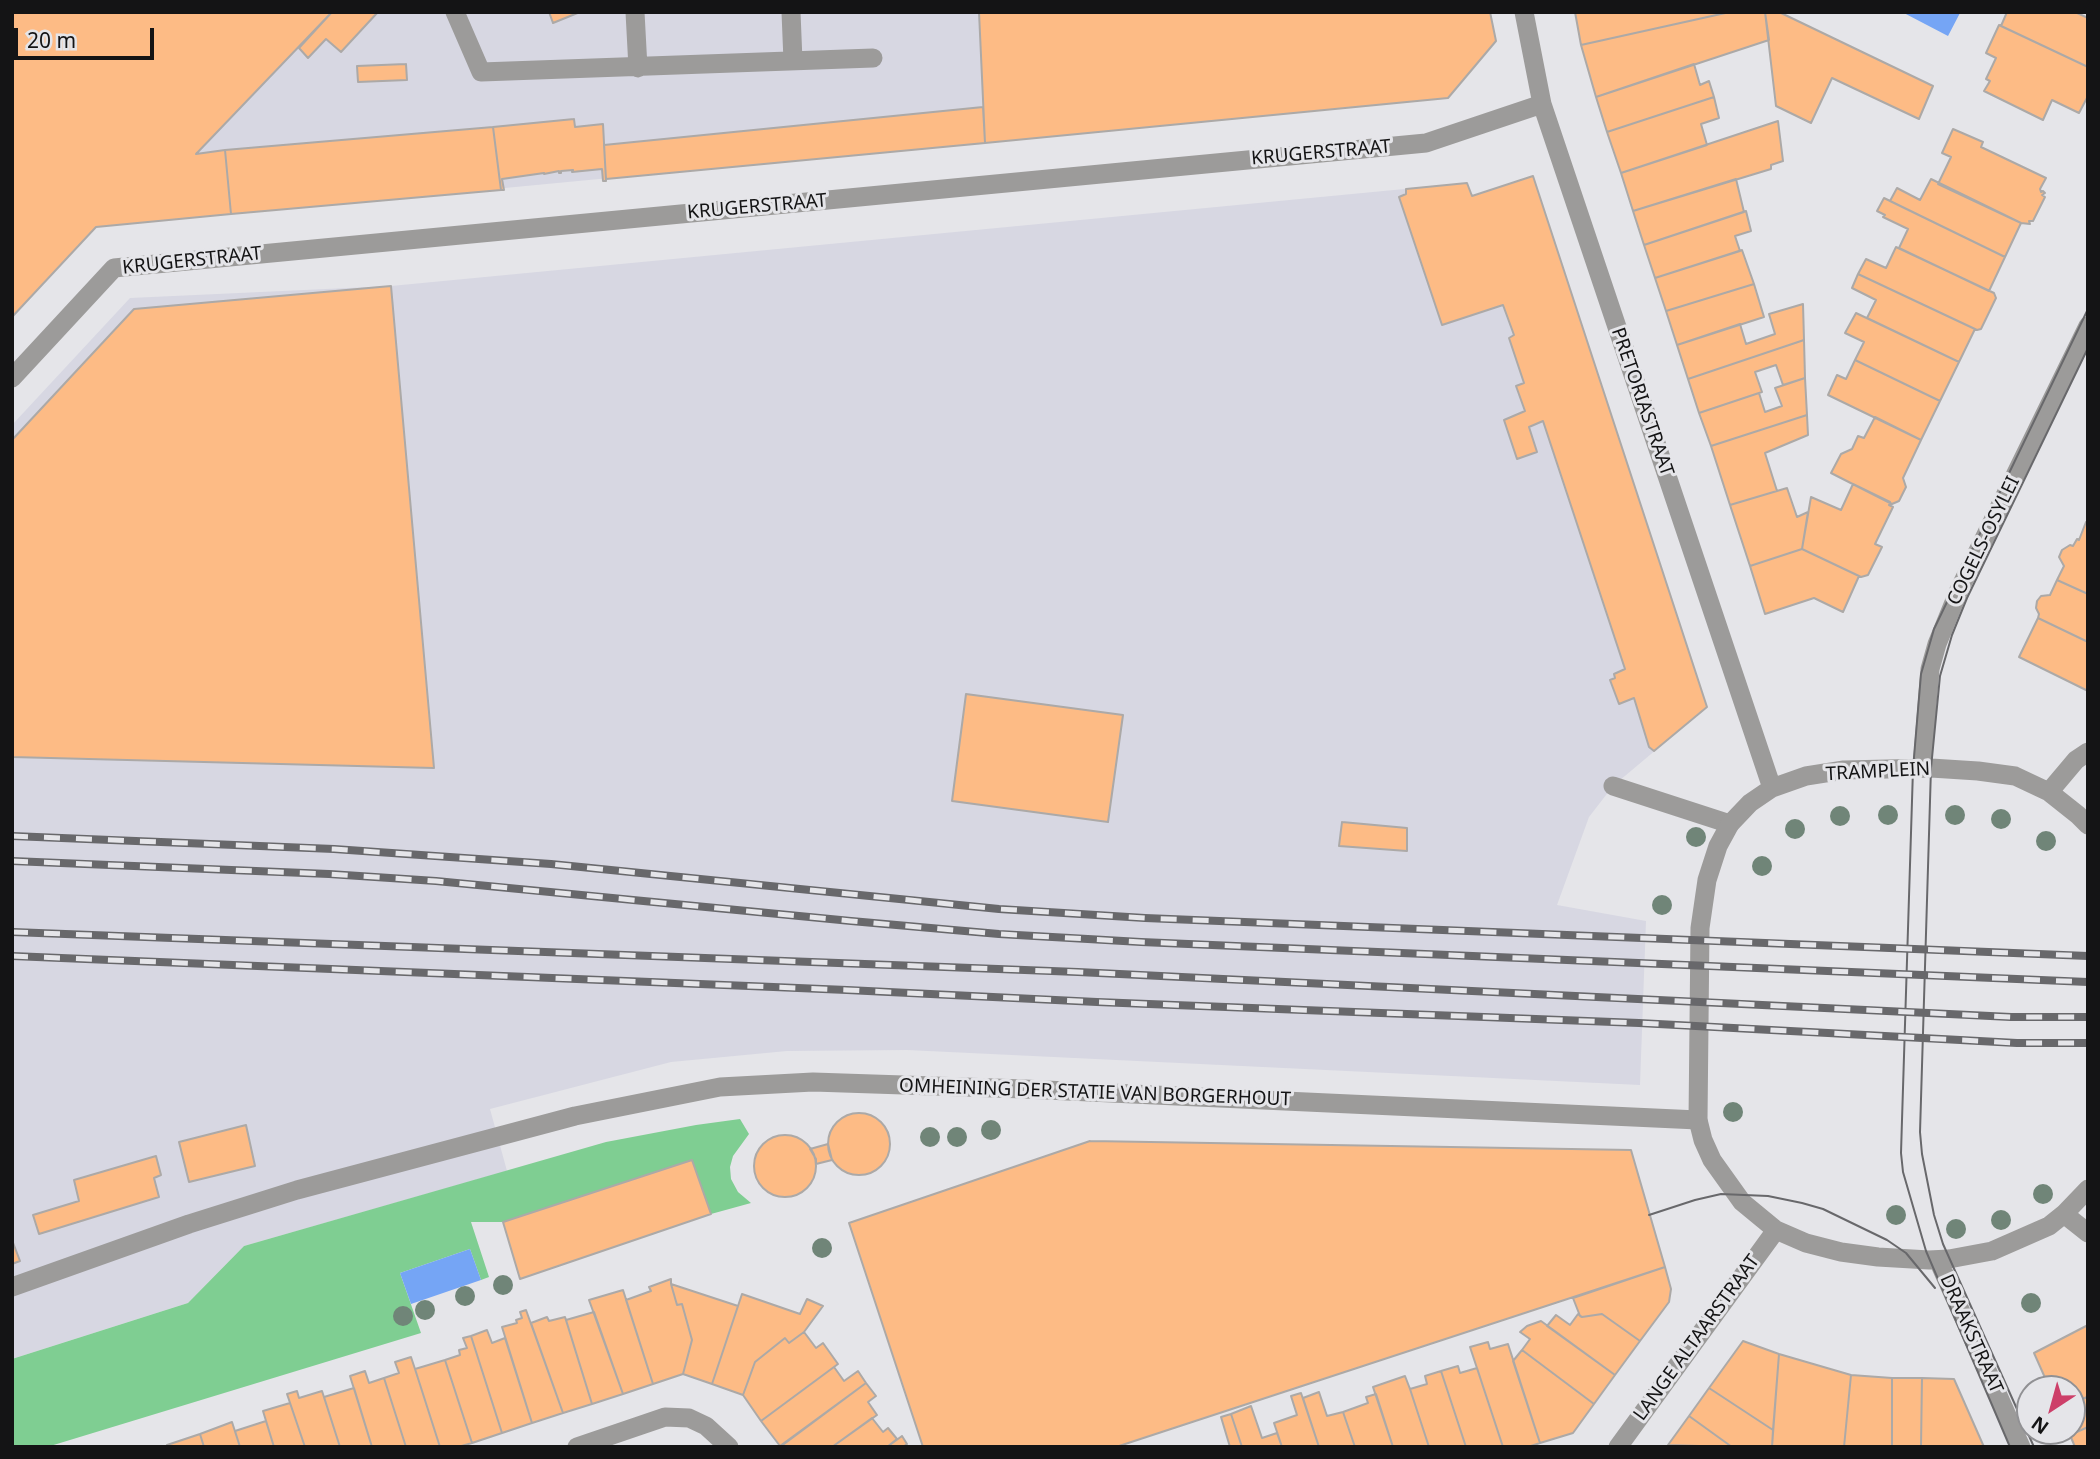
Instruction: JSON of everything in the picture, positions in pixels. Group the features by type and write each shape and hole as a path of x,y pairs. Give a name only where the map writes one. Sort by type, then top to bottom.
{"street":[{"path":"455,12 481,72 873,58"},
{"path":"635,12 638,68"},
{"path":"791,12 793,61"},
{"name":"PRETORIASTRAAT","path":"1524,12 1542,104 1772,788"},
{"name":"KRUGERSTRAAT","path":"12,378 114,268 1426,143 1542,104"},
{"name":"COGELS-OSYLEI","path":"1922,768 1930,669 1937,644 1959,590 2088,326"},
{"path":"2049,792 2076,760 2088,752"},
{"name":"TRAMPLEIN","path":"2088,825 2049,792 2015,776 1978,771 1922,768 1844,770 1806,776 1772,788 1750,803 1730,824 1718,846 1707,880 1700,928 1698,1120 1712,1160 1742,1202 1776,1230 1841,1252 1938,1260 1982,1254 2002,1248 2049,1226 2088,1189"},
{"path":"1613,786 1730,824"},
{"name":"OMHEINING DER STATIE VAN BORGERHOUT","path":"12,1287 285,1193 588,1113 720,1087 813,1082 1024,1089 1698,1120"},
{"path":"2064,1214 2088,1233"},
{"name":"LANGE ALTAARSTRAAT","path":"1618,1447 1776,1230"},
{"name":"DRAAKSTRAAT","path":"1938,1260 2021,1447"},
{"path":"577,1447 665,1417 689,1418 706,1426 729,1447"}],"shaded area":[{"path":"12,12 1490,12 1496,41 1448,98 96,227 12,317"},
{"path":"1533,176 1707,707 1613,786 1589,817 1557,905 1646,921 1640,1085 907,1050 787,1051 671,1062 490,1109 507,1171 244,1246 188,1303 12,1359 12,425 130,298 391,286 1467,183 1472,196"}],"green space":[{"path":"740,1119 749,1134 733,1156 731,1179 738,1192 751,1203 711,1214 692,1160 504,1222 471,1222 489,1277 481,1280 470,1249 400,1273 421,1333 47,1447 12,1447 12,1359 188,1303 244,1246 606,1142"}],"water":[{"path":"1902,12 1958,12 1960,13 1948,36"},
{"path":"470,1249 481,1280 411,1304 400,1273"}],"building":[{"path":"12,12 332,12 196,154 225,150 231,214 96,227 12,317"},
{"path":"332,12 378,12 341,52 326,39 308,58 299,48"},
{"path":"549,12 580,12 553,23"},
{"path":"979,12 1490,12 1496,41 1448,98 985,143"},
{"path":"1575,12 1730,12 1581,45"},
{"path":"1730,12 1765,12 1769,40 1596,97 1581,45"},
{"path":"1765,12 1779,12 1933,86 1919,119 1832,78 1811,123 1776,106"},
{"path":"2007,12 2075,12 2088,18 2088,67 2001,26"},
{"path":"1999,25 2088,67 2088,96 2079,113 2052,100 2043,120 1984,91 1990,81 1986,79 1996,58 1986,53"},
{"path":"406,64 407,80 358,82 357,66"},
{"path":"1694,64 1700,85 1709,81 1714,97 1607,132 1596,97"},
{"path":"1714,97 1719,118 1701,124 1707,145 1621,173 1607,132"},
{"path":"983,107 985,143 606,179 604,145"},
{"path":"574,119 575,127 603,124 606,181 603,181 602,169 559,171 502,179 504,190 501,190 493,127"},
{"path":"1778,121 1783,161 1771,165 1771,169 1633,211 1621,173"},
{"path":"493,127 501,190 231,214 225,150"},
{"path":"1953,129 1983,142 1981,147 2046,178 2040,189 2045,193 2042,195 2045,197 2033,221 2029,221 2030,224 2021,223 1938,184 1951,157 1942,153"},
{"path":"1533,176 1707,707 1654,751 1649,747 1634,698 1619,704 1610,680 1615,678 1614,674 1625,669 1543,421 1529,427 1537,452 1517,459 1504,420 1525,411 1516,386 1524,383 1509,338 1514,335 1503,305 1442,325 1399,197 1406,194 1406,189 1467,183 1472,196"},
{"path":"1736,179 1744,212 1644,245 1633,211"},
{"path":"1931,179 2021,223 2005,257 1890,201 1897,188 1920,200"},
{"path":"1884,198 2005,257 1989,291 1899,248 1908,229 1883,217 1885,215 1877,211"},
{"path":"1746,211 1751,231 1735,236 1740,251 1655,278 1644,245"},
{"path":"1896,247 1994,293 1996,298 1981,329 1977,330 1858,274 1866,259 1886,268"},
{"path":"1742,250 1754,284 1666,311 1655,278"},
{"path":"1858,274 1975,329 1959,362 1867,318 1876,300 1852,288"},
{"path":"1754,284 1764,317 1677,345 1666,311"},
{"path":"391,286 434,768 12,757 12,440 134,309"},
{"path":"1803,304 1804,340 1688,379 1677,345 1740,324 1746,344 1775,334 1769,314"},
{"path":"1856,313 1959,362 1940,401 1855,360 1864,342 1845,333"},
{"path":"1804,340 1805,378 1783,385 1776,365 1755,372 1762,392 1699,413 1688,379"},
{"path":"1855,360 1940,401 1921,440 1828,395 1837,375 1846,379"},
{"path":"1805,378 1807,415 1711,446 1699,413 1759,393 1765,412 1782,406 1775,388"},
{"path":"1807,415 1808,435 1765,453 1777,491 1730,505 1711,446"},
{"path":"1875,417 1921,440 1903,478 1906,487 1899,501 1892,504 1831,473 1841,454 1852,449 1858,436 1864,438"},
{"path":"1853,484 1890,502 1889,505 1893,507 1875,544 1882,547 1868,575 1861,577 1802,549 1811,497 1841,510"},
{"path":"1787,488 1797,517 1808,512 1802,549 1750,566 1730,505"},
{"path":"2086,522 2088,594 2057,580 2064,566 2059,557 2062,550 2073,546 2077,539 2079,540"},
{"path":"1802,549 1859,576 1843,612 1814,598 1765,614 1750,566"},
{"path":"2057,580 2088,594 2088,642 2038,618 2037,601 2041,596 2050,595"},
{"path":"2038,618 2088,642 2088,691 2019,657"},
{"path":"966,694 1123,715 1108,822 952,801"},
{"path":"1342,822 1407,828 1407,851 1339,846"},
{"path":"859,1113 881,1122 890,1144 881,1166 859,1175 837,1166 828,1144 837,1122"},
{"path":"246,1125 255,1166 189,1182 179,1142"},
{"path":"785,1135 807,1144 816,1166 807,1188 785,1197 763,1188 754,1166 763,1144"},
{"path":"1090,1141 1631,1150 1665,1267 1116,1447 923,1447 849,1223"},
{"path":"828,1144 832,1160 816,1164 810,1149"},
{"path":"156,1156 161,1175 154,1178 159,1197 39,1234 33,1215 79,1201 74,1180"},
{"path":"692,1160 711,1214 520,1279 503,1222"},
{"path":"12,1240 20,1261 12,1264"},
{"path":"1665,1267 1671,1289 1669,1302 1640,1341 1602,1314 1580,1316 1573,1298"},
{"path":"671,1279 677,1305 682,1304 692,1340 683,1374 653,1384 626,1300 651,1291 649,1287"},
{"path":"671,1284 738,1306 712,1384 683,1374 692,1340 682,1304 677,1305"},
{"path":"623,1290 653,1384 623,1394 589,1300"},
{"path":"742,1294 800,1314 807,1299 823,1306 804,1332 789,1343 785,1338 755,1362 743,1395 712,1384"},
{"path":"526,1310 563,1413 532,1423 502,1327 517,1323 516,1320 522,1318 520,1312"},
{"path":"594,1312 623,1394 592,1404 566,1320"},
{"path":"1578,1314 1582,1317 1602,1314 1640,1341 1615,1375 1547,1326 1556,1315 1570,1325"},
{"path":"547,1317 549,1321 565,1317 592,1404 563,1413 531,1323"},
{"path":"1541,1321 1615,1375 1594,1404 1522,1350 1530,1339 1520,1332"},
{"path":"2088,1325 2088,1398 2086,1375 2044,1375 2034,1353"},
{"path":"487,1330 492,1343 505,1338 532,1423 502,1433 471,1336"},
{"path":"804,1332 816,1348 823,1343 838,1364 761,1421 743,1395 755,1362 785,1338 789,1343"},
{"path":"471,1336 502,1433 472,1443 445,1360 460,1355 459,1350 467,1348 463,1338"},
{"path":"1743,1341 1779,1354 1773,1430 1709,1388"},
{"path":"1488,1342 1490,1349 1508,1344 1540,1443 1528,1447 1503,1447 1470,1347"},
{"path":"1522,1350 1594,1404 1573,1433 1540,1443 1513,1361"},
{"path":"1779,1354 1851,1375 1844,1447 1772,1447"},
{"path":"411,1357 440,1447 406,1447 384,1378 399,1373 395,1362"},
{"path":"445,1360 472,1443 458,1447 440,1447 415,1369"},
{"path":"1458,1366 1460,1373 1477,1368 1503,1447 1466,1447 1441,1371"},
{"path":"834,1367 844,1381 858,1371 866,1383 780,1446 761,1421"},
{"path":"365,1371 369,1383 384,1378 406,1447 372,1447 350,1376"},
{"path":"1441,1371 1466,1447 1429,1447 1410,1389 1427,1384 1425,1376"},
{"path":"1851,1375 1892,1378 1892,1447 1844,1447"},
{"path":"1405,1376 1429,1447 1393,1447 1373,1387"},
{"path":"1892,1378 1922,1378 1921,1447 1892,1447"},
{"path":"1922,1378 1954,1379 1984,1447 1921,1447"},
{"path":"866,1383 876,1396 868,1402 877,1415 832,1447 780,1447"},
{"path":"354,1388 372,1447 340,1447 324,1397"},
{"path":"1709,1388 1773,1430 1772,1447 1732,1447 1689,1416"},
{"path":"297,1391 299,1398 322,1391 340,1447 305,1447 287,1394"},
{"path":"1319,1392 1327,1416 1343,1412 1355,1447 1319,1447 1303,1398"},
{"path":"1301,1393 1319,1447 1282,1447 1274,1423 1297,1415 1291,1396"},
{"path":"1376,1394 1393,1447 1355,1447 1343,1412 1368,1403 1366,1397"},
{"path":"2086,1397 2088,1427 2086,1428"},
{"path":"290,1403 305,1447 274,1447 263,1411"},
{"path":"1251,1406 1262,1438 1277,1433 1282,1447 1242,1447 1231,1414"},
{"path":"1231,1414 1242,1447 1230,1447 1221,1417"},
{"path":"1689,1416 1732,1447 1668,1445"},
{"path":"872,1418 883,1432 888,1428 897,1439 887,1447 832,1447"},
{"path":"266,1421 274,1447 240,1447 235,1431"},
{"path":"232,1422 240,1447 204,1447 200,1434"},
{"path":"2088,1427 2088,1447 2075,1447 2074,1445 2086,1445"},
{"path":"200,1434 204,1447 167,1447 167,1445"},
{"path":"902,1436 907,1444 903,1447 887,1447"}],"tram line":[{"path":"2010,1447 1926,1251 1903,1172 1901,1153 1913,769 1921,674 1934,629 2088,309"},
{"path":"2034,1447 1943,1244 1934,1215 1922,1154 1920,1132 1931,768 1940,676 1952,635 1967,598 2088,348"},
{"path":"1649,1215 1721,1194 1768,1196 1802,1203 1823,1209 1887,1240 1906,1253 1935,1288"}],"railway":[{"path":"12,836 334,849 551,864 999,909 1145,918 2088,956"},
{"path":"12,861 436,881 999,934 2088,982"},
{"path":"12,932 1078,972 2011,1017 2088,1017"},
{"path":"12,956 1639,1023 2017,1043 2088,1043"}]}
